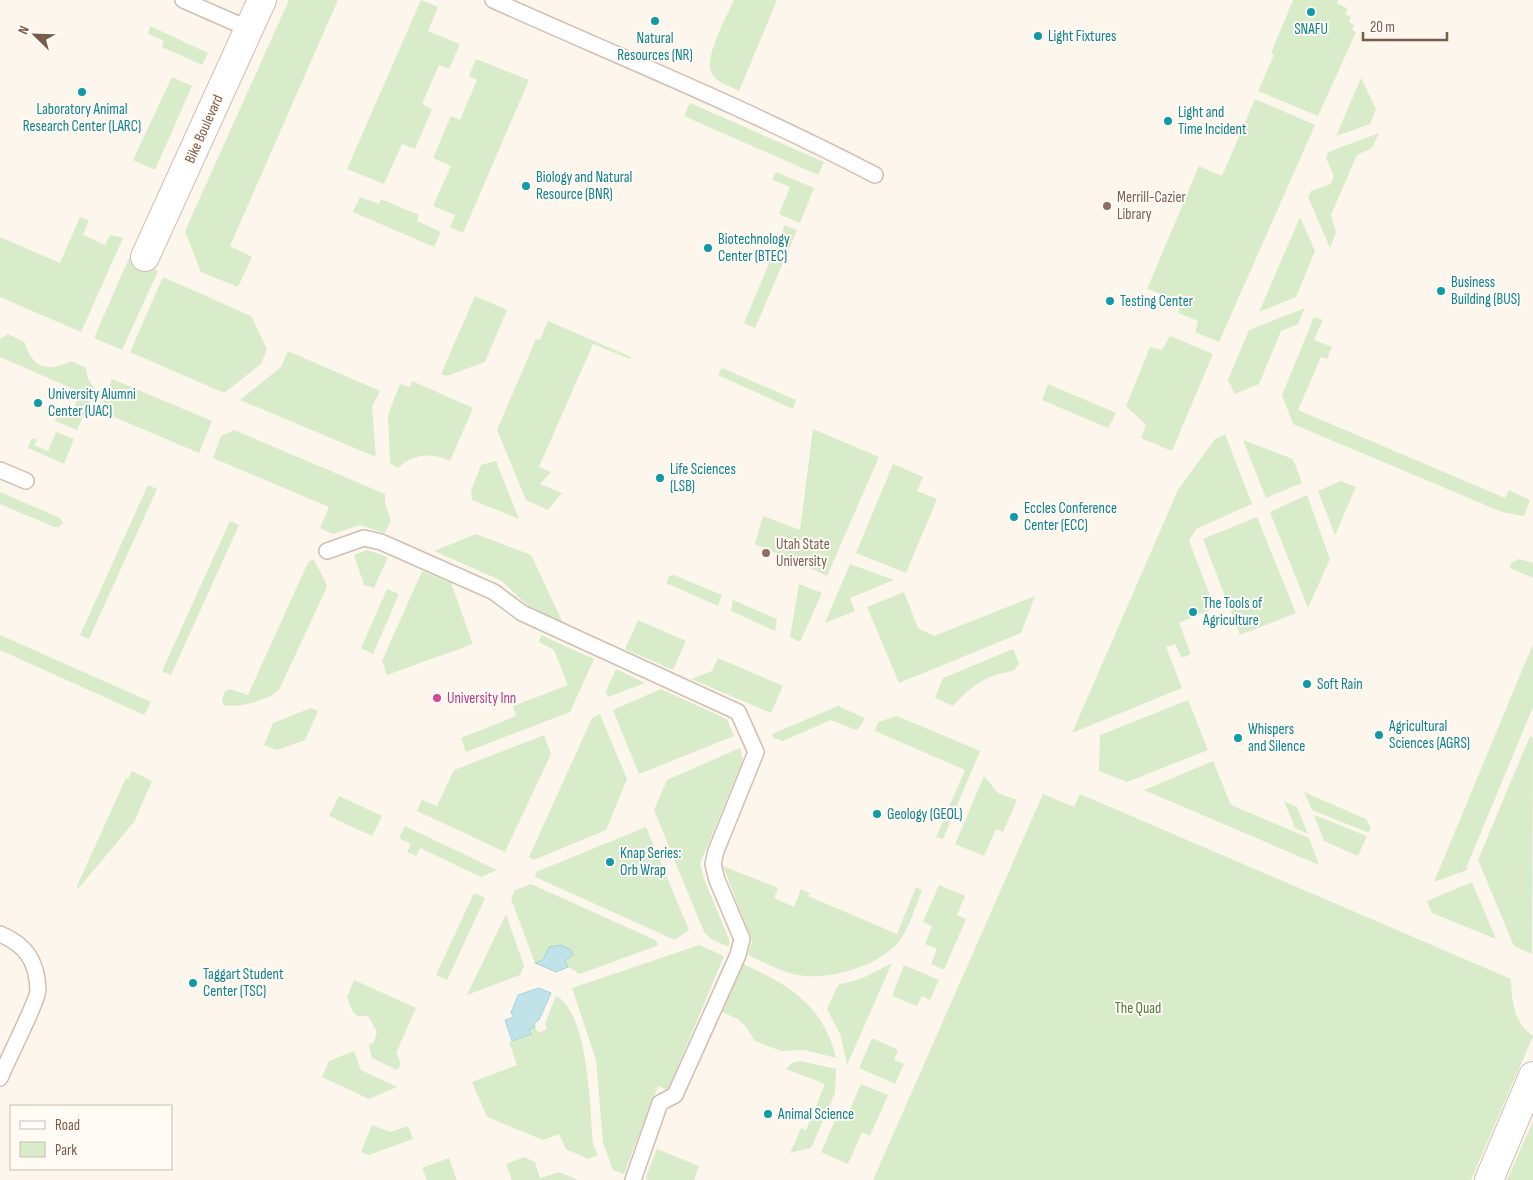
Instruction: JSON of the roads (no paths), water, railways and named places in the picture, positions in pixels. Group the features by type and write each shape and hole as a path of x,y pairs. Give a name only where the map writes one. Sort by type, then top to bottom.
{"street":[{"name":"Bike Boulevard","path":"145,257 262,0"},
{"path":"1489,1180 1533,1076"}],"lane":[{"path":"182,0 249,29"},
{"path":"492,0 687,86 832,153 874,175"},
{"path":"0,470 26,480"},
{"path":"327,551 354,540 371,538 494,592 522,613 738,712 756,752 716,851 713,864 717,880 742,939 739,951 675,1095 660,1103 633,1180"},
{"path":"0,934 14,940 32,957 38,991 0,1078"}],"water":[{"path":"561,945 571,950 573,955 565,961 568,967 556,972 535,963 543,960 549,947"},
{"path":"539,988 551,993 539,1020 534,1023 535,1027 529,1029 531,1034 512,1041 505,1020 514,1017 511,1013 518,995"}],"place":[{"name":"SNAFU","path":"1311,12"},
{"name":"Natural Resources (NR)","path":"655,21"},
{"name":"Light Fixtures","path":"1038,36"},
{"name":"Laboratory Animal Research Center (LARC)","path":"82,92"},
{"name":"Light and Time Incident","path":"1168,121"},
{"name":"Biology and Natural Resource (BNR)","path":"526,186"},
{"name":"Merrill-Cazier Library","path":"1107,206"},
{"name":"Biotechnology Center (BTEC)","path":"708,248"},
{"name":"Business Building (BUS)","path":"1441,291"},
{"name":"Testing Center","path":"1110,301"},
{"name":"University Alumni Center (UAC)","path":"38,403"},
{"name":"Life Sciences (LSB)","path":"660,478"},
{"name":"Eccles Conference Center (ECC)","path":"1014,517"},
{"name":"Utah State University","path":"766,553"},
{"name":"The Tools of Agriculture","path":"1193,612"},
{"name":"Soft Rain","path":"1307,684"},
{"name":"University Inn","path":"437,698"},
{"name":"Agricultural Sciences (AGRS)","path":"1379,735"},
{"name":"Whispers and Silence","path":"1238,738"},
{"name":"Geology (GEOL)","path":"877,814"},
{"name":"Knap Series: Orb Wrap","path":"610,862"},
{"name":"Taggart Student Center (TSC)","path":"193,983"},
{"name":"Animal Science","path":"768,1114"}],"park label":[{"name":"The Quad","path":"1138,1008"}]}
